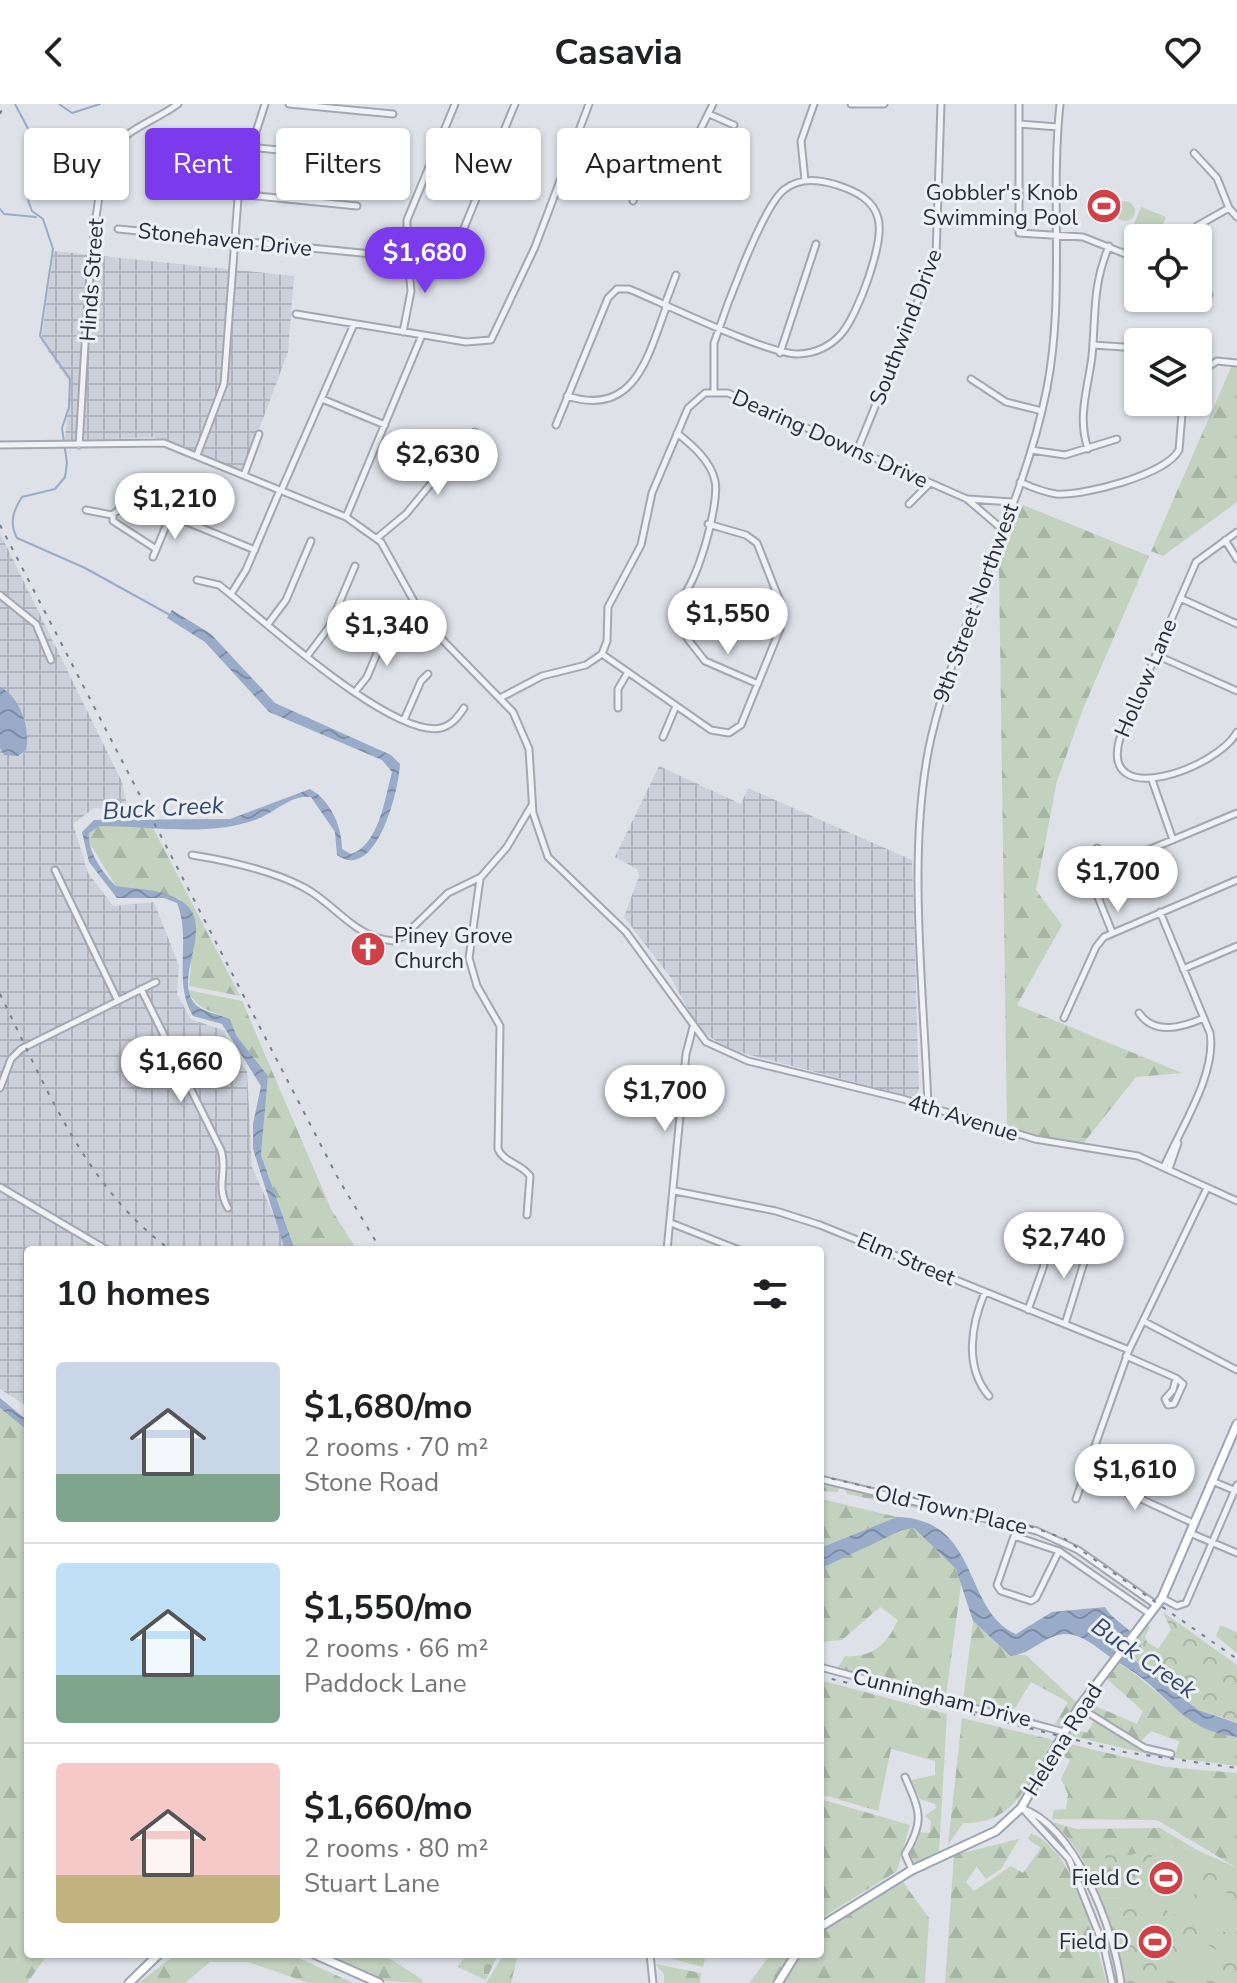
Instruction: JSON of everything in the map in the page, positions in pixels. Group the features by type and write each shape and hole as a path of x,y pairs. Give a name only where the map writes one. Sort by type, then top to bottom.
{"main road":[{"name":"Helena Road","path":"824,1925 912,1870 985,1837 1009,1821 1021,1808 1079,1707 1162,1598 1237,1424"},
{"path":"129,1983 155,1958"},
{"path":"323,1958 379,1983"},
{"path":"778,1983 794,1958"}],"street":[{"name":"Hinds Street","path":"79,445 97,205 107,160 126,136 178,104"},
{"path":"257,128 265,104"},
{"path":"289,104 393,114"},
{"path":"403,332 411,291 406,224 455,104"},
{"name":"Stonehaven Drive","path":"118,229 437,262 451,257 515,104"},
{"path":"296,314 422,335 483,342 493,337 514,296 589,104"},
{"path":"703,128 713,104"},
{"path":"805,180 801,137 814,104"},
{"path":"851,104 884,104"},
{"name":"Southwind Drive","path":"857,451 936,256 941,104"},
{"path":"1019,104 1019,232 1083,237 1124,253"},
{"name":"9th Street Northwest","path":"928,1106 919,860 923,783 938,711 1020,482 1042,411 1052,353 1060,104"},
{"path":"709,114 734,125"},
{"path":"1019,124 1058,127"},
{"path":"1194,153 1217,178 1229,208 1237,217"},
{"path":"556,425 614,291 629,289 666,304 720,327 780,353 815,351 841,333 863,290 879,234 876,213 863,197 828,183 805,180 788,187 771,204 720,327 711,357 714,391"},
{"path":"260,196 357,206"},
{"path":"197,455 224,384 238,200"},
{"path":"1201,224 1229,208"},
{"path":"780,353 816,244"},
{"path":"1088,449 1081,419 1093,345 1095,287 1109,246"},
{"path":"567,396 596,402 628,389 638,377 676,275"},
{"path":"231,594 255,550 354,324"},
{"path":"346,517 422,335"},
{"path":"1093,345 1124,347"},
{"path":"1212,364 1217,361 1237,363"},
{"path":"971,379 1006,402 1042,411"},
{"name":"Dearing Downs Drive","path":"602,654 607,641 608,607 641,545 650,499 677,433 693,401 714,391 746,401 967,499 1002,529"},
{"path":"322,399 385,425"},
{"path":"1020,482 1050,492 1070,493 1112,484 1164,465 1179,450 1182,416"},
{"path":"0,445 155,441 197,455 346,517 377,538 406,514 448,469 475,432"},
{"path":"676,602 698,571 716,495 713,472 677,433"},
{"path":"244,475 259,434"},
{"path":"1031,450 1060,456 1117,439"},
{"path":"909,504 930,483"},
{"name":"Dearing Downs Drive","path":"967,499 1012,502"},
{"path":"112,515 135,502 255,550"},
{"path":"86,510 112,515 126,531 156,549"},
{"path":"153,557 171,514"},
{"path":"502,697 542,676 586,665 602,654 711,730 729,733 743,723 780,629 780,596 757,543 746,535 708,524"},
{"name":"Hollow Lane","path":"1152,780 1128,773 1118,749 1198,560 1237,532"},
{"name":"4th Avenue","path":"377,538 426,623 502,697 519,722 527,743 533,776 532,805 539,838 552,863 626,932 693,1027 713,1047 733,1057 928,1106 1052,1144 1126,1153 1237,1201"},
{"path":"1225,540 1237,559"},
{"path":"268,624 286,600 311,541"},
{"path":"308,655 329,627 355,566"},
{"path":"197,580 213,581 372,706 404,720 440,728 452,722 464,708"},
{"path":"0,595 36,624 51,660"},
{"path":"1180,598 1237,624"},
{"path":"355,692 367,677 388,627"},
{"path":"687,638 705,661 758,684"},
{"path":"1156,655 1237,691"},
{"path":"618,708 618,689 628,672"},
{"path":"404,720 421,681 428,674"},
{"path":"663,737 676,706"},
{"path":"1173,840 1152,780 1217,755 1237,732"},
{"path":"192,855 255,869 301,885 351,925 390,941 402,938 453,889 480,878 507,847 532,805"},
{"path":"1093,869 1105,868 1237,813"},
{"path":"1097,848 1093,885 1112,932"},
{"path":"55,870 118,1001"},
{"path":"480,878 470,964 477,986 499,1021 498,1149 503,1158 522,1167 530,1176 527,1215"},
{"path":"1064,1018 1096,947 1112,932 1237,880"},
{"path":"1160,912 1204,1018 1211,1055 1166,1168"},
{"path":"1183,969 1237,946"},
{"path":"0,1088 11,1059 21,1049 156,982"},
{"path":"141,989 221,1150 220,1190 228,1208"},
{"path":"1139,1013 1145,1020 1167,1028 1181,1028 1204,1018"},
{"path":"668,1246 686,1054 693,1027"},
{"path":"0,1187 100,1246"},
{"path":"1076,1499 1128,1353 1207,1188"},
{"name":"Elm Street","path":"675,1191 808,1220 1065,1324 1176,1378"},
{"path":"671,1223 729,1246"},
{"path":"1028,1310 1050,1234"},
{"path":"1065,1324 1091,1240"},
{"path":"985,1292 977,1311 972,1357 978,1381 989,1396"},
{"path":"1143,1321 1237,1370"},
{"path":"1176,1378 1183,1384 1174,1404 1168,1405 1165,1399 1173,1390 1176,1378"},
{"path":"1087,1474 1193,1523"},
{"name":"Old Town Place","path":"824,1480 1037,1531 1078,1550 1157,1605"},
{"path":"1162,1598 1182,1606 1236,1489 1211,1481"},
{"path":"1189,1533 1237,1553"},
{"path":"1059,1551 1035,1599 1025,1601 999,1589 997,1580 1011,1537 1027,1538 1059,1551 1150,1614"},
{"name":"Cunningham Drive","path":"824,1668 1064,1732"},
{"path":"1079,1707 1145,1748 1171,1754"},
{"path":"905,1777 919,1817 917,1837 905,1854 912,1870"},
{"path":"1021,1808 1028,1819 1057,1842 1069,1859 1104,1947 1112,1983"},
{"path":"1021,1808 1055,1830 1079,1860 1112,1944 1121,1983"},
{"path":"1009,1821 1028,1819"},
{"path":"650,1958 653,1983"}],"shaded area":[{"path":"54,251 294,276 288,352 243,472 154,437 65,441 70,383 41,341"},
{"path":"0,533 122,782 128,811 94,808 73,824 88,873 113,906 154,902 179,966 177,994 191,1019 225,1031 229,1049 247,1071 252,1167 287,1246 24,1246 24,1404 0,1389"},
{"path":"659,766 741,804 748,788 912,860 919,1089 915,1098 731,1050 700,1031 671,978 624,917 639,876 637,869 615,857"}],"green space":[{"path":"1121,201 1129,201 1135,211 1129,221 1121,221 1115,215 1115,207"},
{"path":"1141,207 1166,217 1163,224 1134,224"},
{"path":"1232,365 1237,367 1237,502 1163,556 1151,551"},
{"path":"1023,505 1149,556 1083,709 1057,781 1036,890 1062,925 1017,1005 1182,1073 1136,1077 1081,1146 1007,1129 999,566"},
{"path":"100,826 152,826 240,996 189,986 191,966 180,899 116,886 88,841 89,833"},
{"path":"188,990 242,1001 331,1209 354,1246 294,1246 261,1155 268,1076 236,1035 230,1019 201,1006"},
{"path":"0,1408 24,1428 24,1958 45,1958 27,1983 0,1983"},
{"path":"824,1482 839,1485 838,1492 824,1491"},
{"path":"844,1488 972,1515 967,1519 847,1494"},
{"path":"824,1499 897,1517 824,1546"},
{"path":"914,1528 956,1569 961,1585 946,1696 837,1669 845,1656 871,1652 889,1636 898,1620 880,1607 842,1640 824,1642 824,1567 902,1529"},
{"path":"1163,1612 1237,1665 1237,1722 1198,1710 1130,1657 1115,1653 1101,1635 1111,1620 1138,1636 1147,1624 1150,1627 1145,1636 1147,1642 1158,1649 1171,1630"},
{"path":"973,1621 1011,1655 1026,1655 1076,1702 1060,1726 1055,1724 1068,1702 1031,1682 1012,1713 963,1701"},
{"path":"1220,1625 1237,1632 1237,1653 1216,1636"},
{"path":"1118,1663 1187,1717 1218,1733 1237,1737 1237,1766 1152,1755 1068,1735 1071,1728 1087,1733 1095,1719 1152,1752 1175,1756 1179,1741 1151,1731 1142,1740 1131,1738 1092,1712 1093,1705 1137,1724 1143,1711 1107,1679"},
{"path":"824,1681 947,1714 939,1852 915,1864 911,1864 907,1854 917,1842 919,1832 930,1833 931,1821 925,1816 936,1808 935,1804 920,1799 911,1780 935,1775 935,1761 891,1749 878,1811 824,1795"},
{"path":"962,1718 1053,1740 1028,1784 1008,1808 981,1822 963,1823 948,1845"},
{"path":"1070,1744 1166,1767 1237,1773 1237,1868 1157,1820 1052,1819 1054,1810 1066,1809 1068,1794 1061,1779 1070,1760 1062,1755"},
{"path":"824,1800 910,1825 897,1871 824,1917"},
{"path":"1052,1822 1077,1829 1160,1828 1197,1850 1167,1846 1129,1856 1115,1850 1104,1856 1127,1895 1123,1899 1099,1898 1081,1856"},
{"path":"1031,1833 1047,1843 1071,1877 1089,1921 1107,1983 945,1983 954,1855 1019,1839 1001,1869 986,1879 977,1866 966,1882 974,1891 1011,1866 1023,1873 1041,1848 1028,1839"},
{"path":"1167,1846 1197,1850 1237,1868 1237,1983 1124,1983 1118,1953 1099,1898 1123,1899 1126,1895 1104,1856 1115,1850 1129,1855"},
{"name":"Field C","path":"1174,1850 1203,1857 1193,1899 1179,1917 1125,1889 1154,1854"},
{"path":"903,1882 929,1918 925,1983 784,1983 800,1958 824,1958 824,1927"},
{"path":"1215,1886 1237,1899 1236,1935 1213,1929 1199,1919"},
{"name":"Field D","path":"1141,1920 1161,1923 1174,1935 1159,1964 1147,1956 1140,1946 1138,1934"},
{"path":"1195,1939 1225,1954 1209,1973 1192,1976 1180,1972 1183,1953"},
{"path":"171,1958 299,1958 353,1983 309,1983 248,1962 210,1962 185,1983 139,1983"},
{"path":"334,1958 389,1958 423,1980 421,1983 386,1981"},
{"path":"464,1958 496,1958 486,1980 458,1967"},
{"path":"502,1958 517,1958 511,1983 486,1983"},
{"path":"669,1958 705,1958 703,1967"},
{"path":"768,1958 787,1958 772,1983 749,1983"},
{"path":"655,1964 701,1973 700,1983 664,1983 664,1974"}],"water":[{"path":"172,610 211,634 275,703 391,755 400,764 383,830 363,856 351,860 337,855 335,832 311,797 296,798 262,817 237,825 198,829 100,826 89,833 93,854 116,886 176,898 189,908 195,920 189,993 200,1008 230,1019 236,1035 268,1076 261,1155 294,1246 284,1246 253,1149 253,1124 261,1086 222,1024 193,1016 187,1003 183,975 183,932 177,903 164,898 117,898 89,862 82,832 94,820 230,819 310,789 329,807 340,832 342,849 351,854 361,849 374,831 392,772 382,760 269,712 205,642 167,618"},
{"path":"0,687 13,698 25,724 26,750 18,756 4,755 0,748"},
{"path":"0,1398 24,1418 24,1428 0,1408"},
{"path":"897,1517 924,1522 943,1533 957,1549 986,1606 999,1622 1016,1634 1052,1612 1105,1607 1135,1636 1142,1649 1125,1640 1108,1621 1100,1637 1115,1652 1130,1657 1198,1710 1237,1723 1237,1737 1219,1734 1192,1721 1135,1673 1078,1637 1060,1635 1011,1656 973,1621 956,1569 914,1528 902,1530 824,1567 824,1546"}],"waterway":[{"name":"Buck Creek","path":"15,104 33,138 25,182 29,203 32,211 43,219 53,249 40,336 70,379 69,407 62,428 67,463 65,477 55,489 22,497 16,507 13,527 17,538 85,568 170,615"},
{"name":"Buck Creek","path":"59,104 72,113 100,104"},
{"path":"0,209 4,214 36,217"}],"railway":[{"path":"0,114 4,104"},
{"path":"0,525 339,1180 379,1246"},
{"path":"0,994 51,1099 92,1167 141,1226 166,1246"},
{"path":"824,1477 1013,1520 1065,1539 1237,1659"},
{"path":"824,1677 1124,1752 1237,1768"}],"place":[{"name":"Gobbler's Knob Swimming Pool","path":"1104,206"},
{"name":"Piney Grove Church","path":"368,949"},
{"name":"Field C","path":"1166,1878"},
{"name":"Field D","path":"1155,1942"}]}
